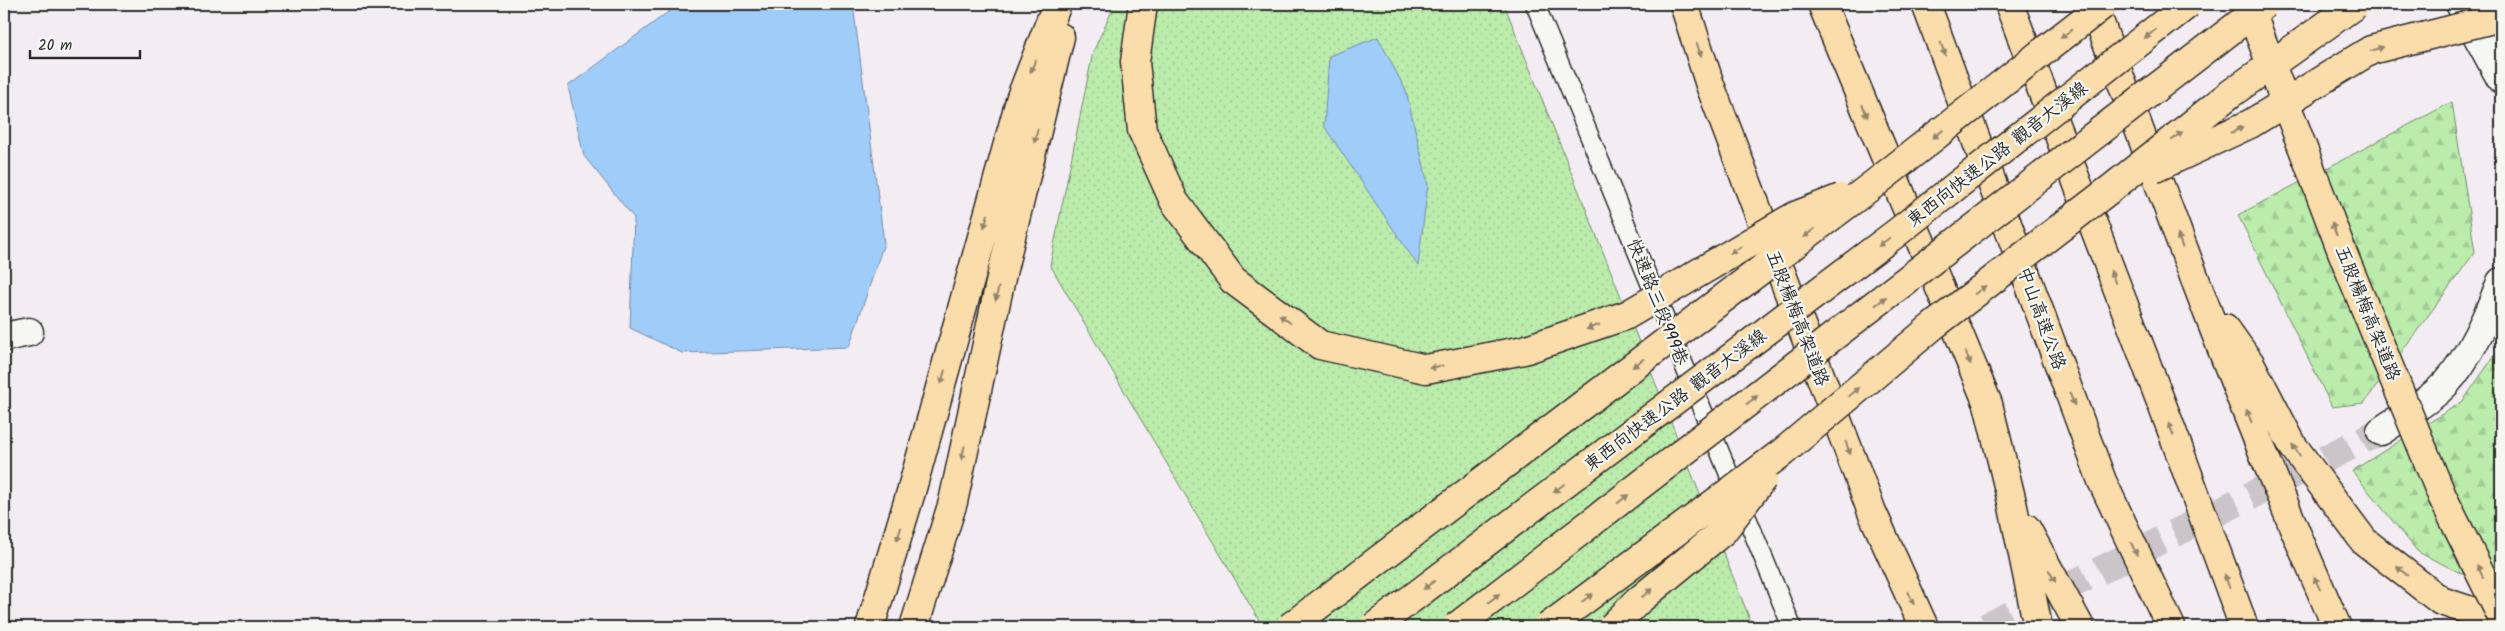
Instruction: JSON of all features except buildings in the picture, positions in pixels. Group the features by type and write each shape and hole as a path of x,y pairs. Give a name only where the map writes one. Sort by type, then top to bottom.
{"highway":[{"path":"870,627 912,492 1021,97 1057,4"},
{"path":"914,627 952,502 1003,269 1068,4"},
{"path":"1143,4 1135,62 1142,130 1174,201 1233,280 1320,345 1426,369 1524,350 1627,315 1795,216 1874,184"},
{"name":"五股楊梅高架道路","path":"1684,4 1710,85 1872,512 1924,627"},
{"path":"1804,4 1846,66"},
{"path":"1822,4 1846,66 1988,404 2012,502 2038,627"},
{"name":"中山高速公路","path":"1926,4 2102,481 2171,627"},
{"path":"2009,4 2169,422 2244,627"},
{"path":"2093,4 2196,287 2306,558 2337,627"},
{"path":"1290,627 1874,184 2104,4"},
{"name":"東西向快速公路 觀音大溪線","path":"1374,627 1895,234 2188,4"},
{"name":"五股楊梅高架道路","path":"2248,4 2343,254 2439,487 2501,615"},
{"path":"1456,627 2265,4"},
{"path":"1548,627 1782,452 1933,326 2230,94 2356,4"},
{"path":"2113,187 2250,124 2371,50 2501,16"},
{"path":"2196,287 2250,363 2293,446 2364,541 2441,600 2501,621"},
{"path":"1612,627 1638,601 1723,531 1782,452"},
{"path":"2012,502 2080,627"}],"street":[{"path":"2460,4 2501,79"},
{"path":"2381,431 2439,390 2467,355 2487,319 2501,282"}],"lane":[{"name":"快速路三段999巷","path":"1535,4 1792,627"}],"green space":[{"path":"1115,4 1504,4 1753,627 1263,627 1050,265 1093,52"},
{"path":"2452,102 2475,252 2364,403 2332,407 2238,215"},
{"path":"2501,346 2501,593 2418,552 2352,471 2463,401"}],"water":[{"path":"679,4 853,4 884,243 849,347 682,353 630,328 634,218 584,156 568,86"},
{"path":"1378,37 1406,91 1428,184 1418,266 1324,126 1329,56"}],"tunnel":[{"path":"1986,627 2381,431"}]}
